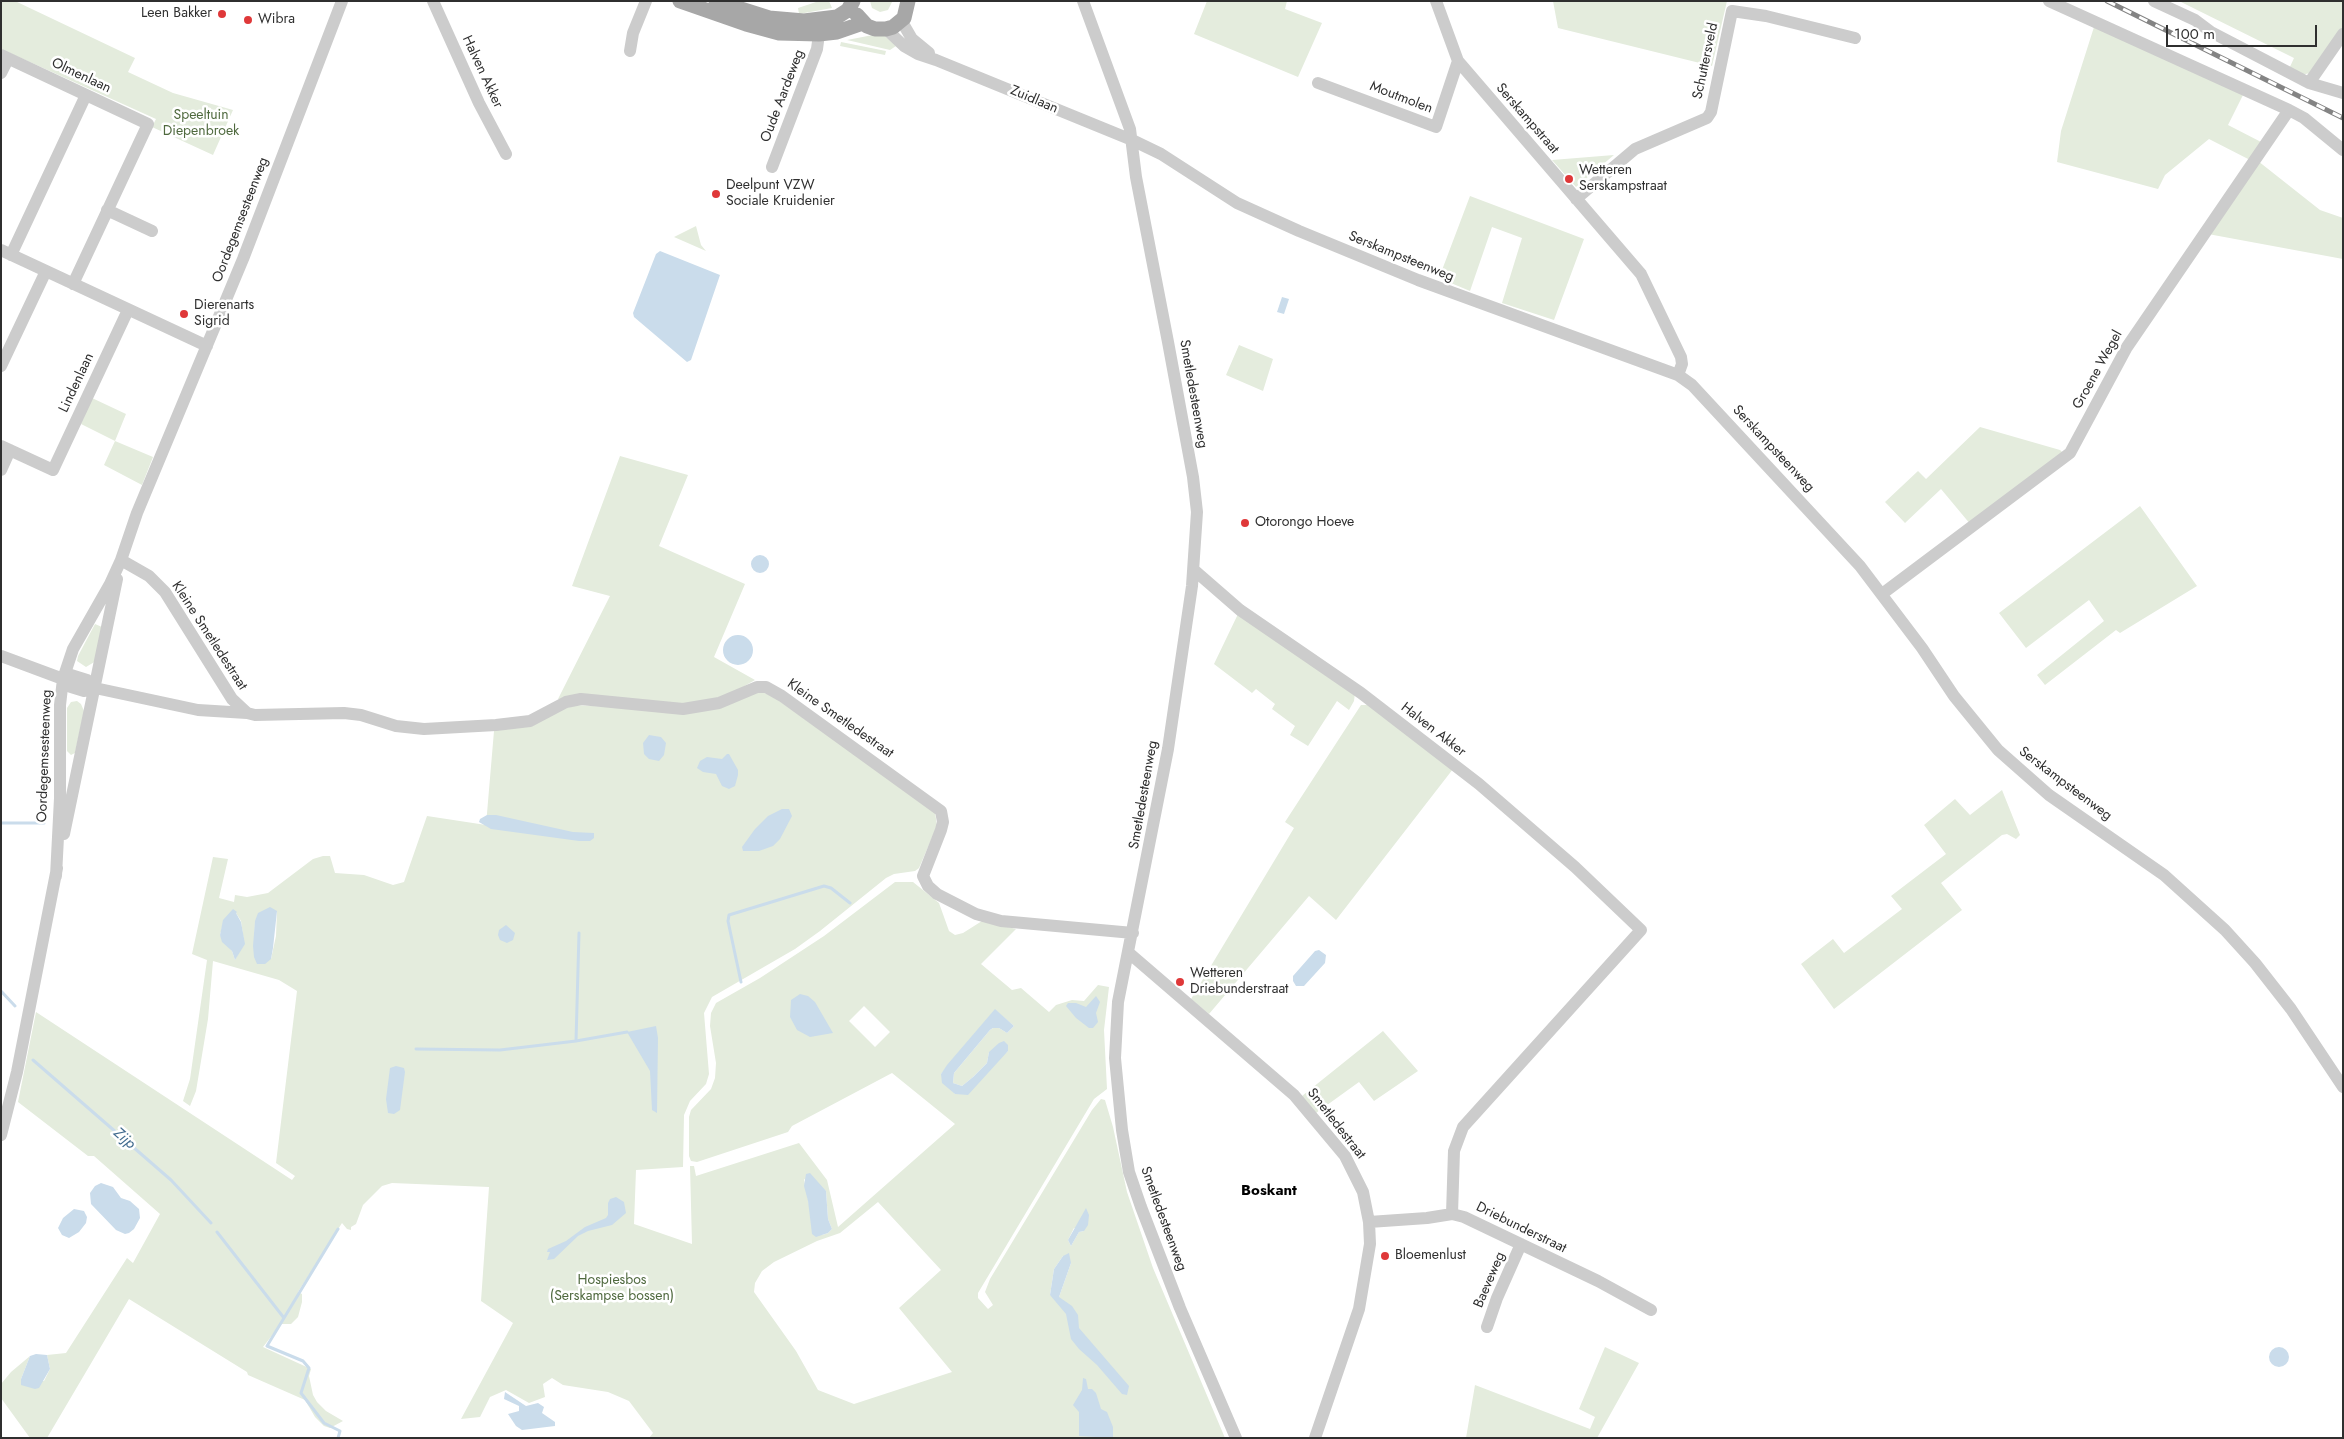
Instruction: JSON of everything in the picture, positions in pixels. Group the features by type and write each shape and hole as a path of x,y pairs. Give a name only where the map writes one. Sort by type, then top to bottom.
{"main road":[{"path":"680,1 768,30 798,34 837,32 863,23"},
{"path":"716,1 770,18 804,21 837,17 848,10 854,1"},
{"path":"854,1 856,14 863,23 875,29 886,29 901,20 907,11 908,1"}],"street":[{"name":"Oordegemsesteenweg","path":"1,1135 17,1072 121,560 137,513 243,259 342,1"},
{"name":"Halven Akker","path":"433,1 479,103 506,154"},
{"path":"630,51 633,33 646,1"},
{"path":"1083,1 1129,124 1132,140"},
{"name":"Serskampstraat","path":"1436,1 1458,61 1641,274 1681,357 1682,364 1678,375"},
{"path":"2049,1 2290,110 2304,118 2343,150"},
{"path":"2154,1 2195,20 2211,32 2310,83 2343,93"},
{"name":"Schuttersveld","path":"1576,199 1635,150 1707,118 1711,112 1732,11 1766,16 1855,38"},
{"name":"Zuidlaan","path":"901,20 912,38 936,60"},
{"name":"Zuidlaan","path":"886,29 904,46 918,54 1132,140"},
{"name":"Oude Aardeweg","path":"772,167 817,49 819,34"},
{"path":"2310,83 2343,34"},
{"path":"1,74 5,57"},
{"name":"Olmenlaan","path":"5,57 148,124 107,210"},
{"name":"Moutmolen","path":"1318,83 1436,127 1458,61"},
{"path":"86,95 6,253 206,346"},
{"name":"Groene Wegel","path":"1882,594 2070,453 2127,346 2290,110"},
{"name":"Serskampsteenweg","path":"1132,140 1161,154 1237,203 1336,247 1486,306 1678,375 1692,386 1732,426 1828,530 1882,594 1954,696 2011,763 2049,795 2164,876 2225,930 2291,1010 2343,1087"},
{"name":"Smetledesteenweg","path":"1132,140 1136,177 1193,477 1197,512 1194,570 1168,749 1118,1002 1115,1058 1122,1130 1129,1172 1140,1207 1180,1308 1236,1438"},
{"path":"73,284 107,210 152,231"},
{"path":"1,366 46,271"},
{"name":"Lindenlaan","path":"6,448 53,470 128,310"},
{"path":"1,470 6,448"},
{"name":"Oordegemsesteenweg","path":"56,876 60,798 60,705 63,679 73,649 121,560"},
{"name":"Kleine Smetledestraat","path":"121,560 149,576 165,592 232,699 247,713"},
{"name":"Halven Akker","path":"1194,570 1240,610 1361,693 1479,784 1575,866 1641,930 1463,1127 1454,1151 1452,1214"},
{"name":"Kleine Smetledestraat","path":"1,656 63,679 71,687 84,691 95,688 198,710 247,713 262,716 344,713 360,715 396,726 442,728 496,725 530,720 566,702 581,699 683,709 719,703 757,687 766,687 782,696 941,811 943,822 941,830 923,876 928,886 937,894 976,914 1001,921 1133,933"},
{"name":"Smetledestraat","path":"1128,953 1294,1094 1334,1142 1354,1171 1363,1192 1369,1222 1370,1244 1359,1309 1315,1438"},
{"name":"Driebunderstraat","path":"1369,1222 1419,1219 1452,1214 1471,1220 1598,1281 1650,1310"},
{"name":"Baeveweg","path":"1487,1327 1497,1298 1521,1244"}],"green space":[{"name":"Speeltuin Diepenbroek","path":"1,1 15,1 135,58 128,72 173,93 233,110 213,155 152,127 156,119 1,49"},
{"path":"819,1 829,1 832,8 799,14 798,8"},
{"path":"870,1 892,2 888,10 880,12 872,8"},
{"path":"1207,1 1287,1 1285,9 1322,23 1298,77 1194,34"},
{"path":"1553,1 1727,1 1712,66 1558,28"},
{"path":"2179,1 2343,1 2343,27 2311,73 2300,75 2289,69 2294,58"},
{"path":"2094,27 2244,93 2228,125 2265,144 2252,161 2209,139 2165,175 2158,189 2057,162 2061,131"},
{"path":"878,34 884,35 896,46 890,50 847,40"},
{"path":"841,42 886,51 885,55 840,46"},
{"path":"1614,155 1576,187 1552,160"},
{"path":"2258,161 2320,210 2343,218 2343,259 2208,234"},
{"path":"1470,196 1584,239 1554,320 1502,303 1522,238 1492,227 1470,291 1439,278"},
{"path":"696,226 701,245 706,251 674,237"},
{"path":"1239,345 1273,359 1263,391 1226,375"},
{"path":"92,398 126,414 115,441 81,424"},
{"path":"1980,427 2060,450 2064,454 1971,525 1941,489 1905,523 1885,502 1918,471 1926,479"},
{"path":"115,441 153,457 142,485 104,465"},
{"path":"620,456 688,475 659,546 745,584 714,657 755,680 729,695 692,705 558,699 610,596 572,586"},
{"path":"2140,506 2197,586 2120,633 2116,630 2045,685 2037,675 2104,621 2089,600 2026,648 1999,613"},
{"path":"1238,614 1355,693 1354,701 1349,710 1337,701 1308,746 1290,735 1295,726 1272,709 1275,704 1256,689 1252,693 1214,664"},
{"path":"95,624 102,627 96,661 86,667 77,661 78,656"},
{"name":"Hospiesbos (Serskampse bossen)","path":"761,692 771,695 935,812 937,826 919,868 915,871 894,874 886,878 795,949 712,997 704,1013 709,1074 706,1084 690,1101 684,1115 683,1167 636,1170 634,1224 692,1244 690,1166 694,1166 696,1176 799,1143 827,1180 838,1227 955,1124 892,1073 792,1126 788,1132 697,1162 691,1161 689,1156 689,1117 691,1110 711,1089 715,1078 716,1063 710,1026 711,1013 716,1003 760,978 824,936 895,882 913,882 939,903 949,931 955,935 963,933 982,921 1016,929 981,964 1012,990 1021,988 1049,1012 1056,1005 1072,1000 1084,1001 1098,985 1109,987 1104,1030 1107,1089 1094,1099 978,1293 978,1298 988,1309 993,1305 985,1292 990,1279 1092,1110 1101,1099 1105,1100 1113,1127 1127,1192 1153,1268 1225,1438 649,1438 653,1433 629,1401 608,1392 563,1385 552,1378 543,1384 545,1397 529,1403 506,1390 490,1397 480,1417 461,1419 513,1323 481,1301 489,1187 392,1183 382,1186 363,1205 356,1224 351,1227 351,1230 347,1229 342,1223 298,1292 302,1294 302,1302 298,1317 291,1324 281,1324 263,1347 311,1369 309,1376 313,1395 317,1402 326,1411 343,1421 330,1428 324,1426 315,1417 305,1400 248,1375 247,1372 129,1299 47,1438 30,1438 1,1398 1,1384 11,1372 30,1356 21,1379 44,1381 50,1369 47,1355 66,1353 127,1258 133,1263 160,1214 94,1156 88,1156 18,1102 36,1012 292,1180 295,1176 276,1163 297,991 279,980 213,961 208,1019 196,1091 190,1106 183,1101 190,1079 207,960 192,954 213,857 228,859 219,898 234,902 235,895 247,897 268,893 313,859 323,856 330,856 335,873 364,875 393,885 404,882 427,816 486,825 494,731 576,705 660,710","holes":["277,911 276,936 271,959 254,957 255,921","236,913 241,921 244,942 235,960 232,951 220,935 224,920","864,1006 890,1032 875,1047 849,1021","995,1010 1014,1026 1007,1033 999,1028 990,1030 954,1073 953,1083 962,1086 973,1077 987,1063 989,1052 1008,1051 955,1094 941,1074","804,1179 826,1191 828,1219 832,1229 822,1235 811,1215","878,1202 941,1270 899,1308 952,1372 854,1404 818,1390 796,1351 754,1292 755,1283 762,1271 774,1262 817,1241 840,1233","1074,1228 1084,1231 1079,1232 1071,1246 1068,1240","1063,1256 1071,1263 1059,1297 1050,1295 1054,1269"]},
{"path":"77,701 81,704 84,711 75,753 71,755 67,751 67,708 71,702"},
{"path":"1361,705 1371,705 1453,769 1336,920 1309,896 1209,1014 1191,999 1294,828 1285,822"},
{"path":"2002,790 2020,835 2016,839 2007,834 2002,835 1941,883 1962,910 1834,1009 1801,964 1833,939 1844,953 1902,909 1891,896 1946,854 1924,825 1955,799 1970,815"},
{"path":"1383,1031 1418,1071 1374,1101 1359,1082 1316,1113 1302,1096"},
{"path":"1605,1347 1639,1363 1597,1438 1466,1438 1475,1385 1590,1429 1595,1417 1579,1409"}],"water":[{"path":"660,251 720,275 691,360 687,362 634,317 633,313 656,254"},
{"path":"1282,297 1289,299 1284,314 1277,312"},
{"path":"756,555 764,555 769,560 767,571 756,573 751,568 751,560"},
{"path":"738,635 749,639 753,650 749,661 738,665 727,661 723,650 727,639"},
{"path":"649,735 661,737 666,743 664,755 659,761 649,759 644,754 643,743"},
{"path":"729,754 738,770 735,786 729,789 722,786 716,774 703,772 697,768 700,761 707,757 722,759"},
{"path":"782,809 789,809 792,816 780,839 773,846 759,851 743,851 742,847 755,829 768,816"},
{"path":"487,815 496,815 573,832 594,833 594,838 590,841 579,841 491,829 479,822 480,819"},
{"path":"270,907 277,911 271,959 265,964 257,964 253,946 255,921 258,913"},
{"path":"233,909 237,912 241,922 245,944 235,960 232,951 222,942 220,935 223,920"},
{"path":"506,925 515,933 513,940 507,943 500,940 498,935 499,930"},
{"path":"1319,950 1326,955 1325,963 1304,986 1296,986 1293,976 1315,951"},
{"path":"800,994 808,996 815,1002 833,1033 810,1037 797,1030 790,1017 791,1000"},
{"path":"1096,996 1100,1002 1096,1013 1098,1022 1093,1028 1089,1028 1076,1018 1066,1006 1068,1003 1076,1003 1086,1007"},
{"path":"995,1009 1014,1026 1007,1033 999,1028 990,1030 954,1073 953,1083 962,1086 973,1077 987,1063 989,1052 999,1043 1004,1041 1008,1045 1008,1051 968,1095 955,1094 942,1083 941,1074"},
{"path":"656,1026 658,1038 657,1113 652,1110 650,1071 627,1032"},
{"path":"396,1066 404,1068 405,1072 400,1110 394,1114 388,1113 386,1099 390,1068"},
{"path":"810,1173 826,1191 828,1219 832,1229 828,1233 816,1237 812,1234 804,1186 806,1174"},
{"path":"101,1183 113,1187 121,1198 130,1201 139,1209 140,1218 134,1229 129,1233 125,1234 116,1230 91,1204 90,1193 95,1186"},
{"path":"616,1197 624,1202 626,1213 612,1225 588,1231 578,1236 554,1259 547,1260 550,1252 547,1252 548,1249 566,1241 585,1227 606,1218 608,1215 608,1203 610,1199"},
{"path":"1086,1208 1089,1215 1088,1225 1084,1231 1079,1232 1071,1246 1068,1240"},
{"path":"74,1209 84,1211 87,1217 86,1223 79,1232 69,1238 62,1235 58,1228 63,1218"},
{"path":"1069,1253 1071,1263 1059,1297 1072,1306 1078,1315 1079,1328 1129,1386 1127,1395 1122,1394 1071,1339 1066,1314 1050,1295 1054,1269 1063,1256"},
{"path":"2275,1347 2283,1347 2289,1353 2289,1361 2283,1367 2275,1367 2269,1361 2269,1353"},
{"path":"36,1354 47,1355 50,1369 39,1388 35,1389 21,1385 21,1379 30,1356"},
{"path":"1083,1378 1086,1379 1088,1389 1092,1389 1096,1393 1101,1409 1107,1412 1113,1427 1113,1438 1079,1436 1079,1412 1073,1405 1082,1390"},
{"path":"505,1392 526,1406 538,1403 544,1407 542,1413 555,1422 555,1426 522,1430 516,1426 508,1414 519,1411 519,1406 504,1399"}],"waterway":[{"name":"Zijp","path":"1,823 44,823"},
{"path":"741,982 728,921 729,915 824,886 831,888 850,903"},
{"path":"576,1041 579,933"},
{"name":"Zijp","path":"1,991 15,1006"},
{"path":"416,1049 500,1050 576,1041 627,1032"},
{"name":"Zijp","path":"33,1060 171,1180 211,1223"},
{"path":"338,1229 267,1346 303,1361 309,1368 301,1393 324,1423 340,1431 338,1438"},
{"name":"Zijp","path":"217,1232 284,1318"}],"railway":[{"path":"2107,1 2343,118"}],"place":[{"name":"Leen Bakker","path":"222,14"},
{"name":"Wibra","path":"248,20"},
{"name":"Wetteren Serskampstraat","path":"1569,179"},
{"name":"Deelpunt VZW Sociale Kruidenier","path":"716,194"},
{"name":"Dierenarts Sigrid","path":"184,314"},
{"name":"Otorongo Hoeve","path":"1245,523"},
{"name":"Wetteren Driebunderstraat","path":"1180,982"},
{"name":"Bloemenlust","path":"1385,1256"}],"district":[{"name":"Boskant","path":"1269,1191"}]}
